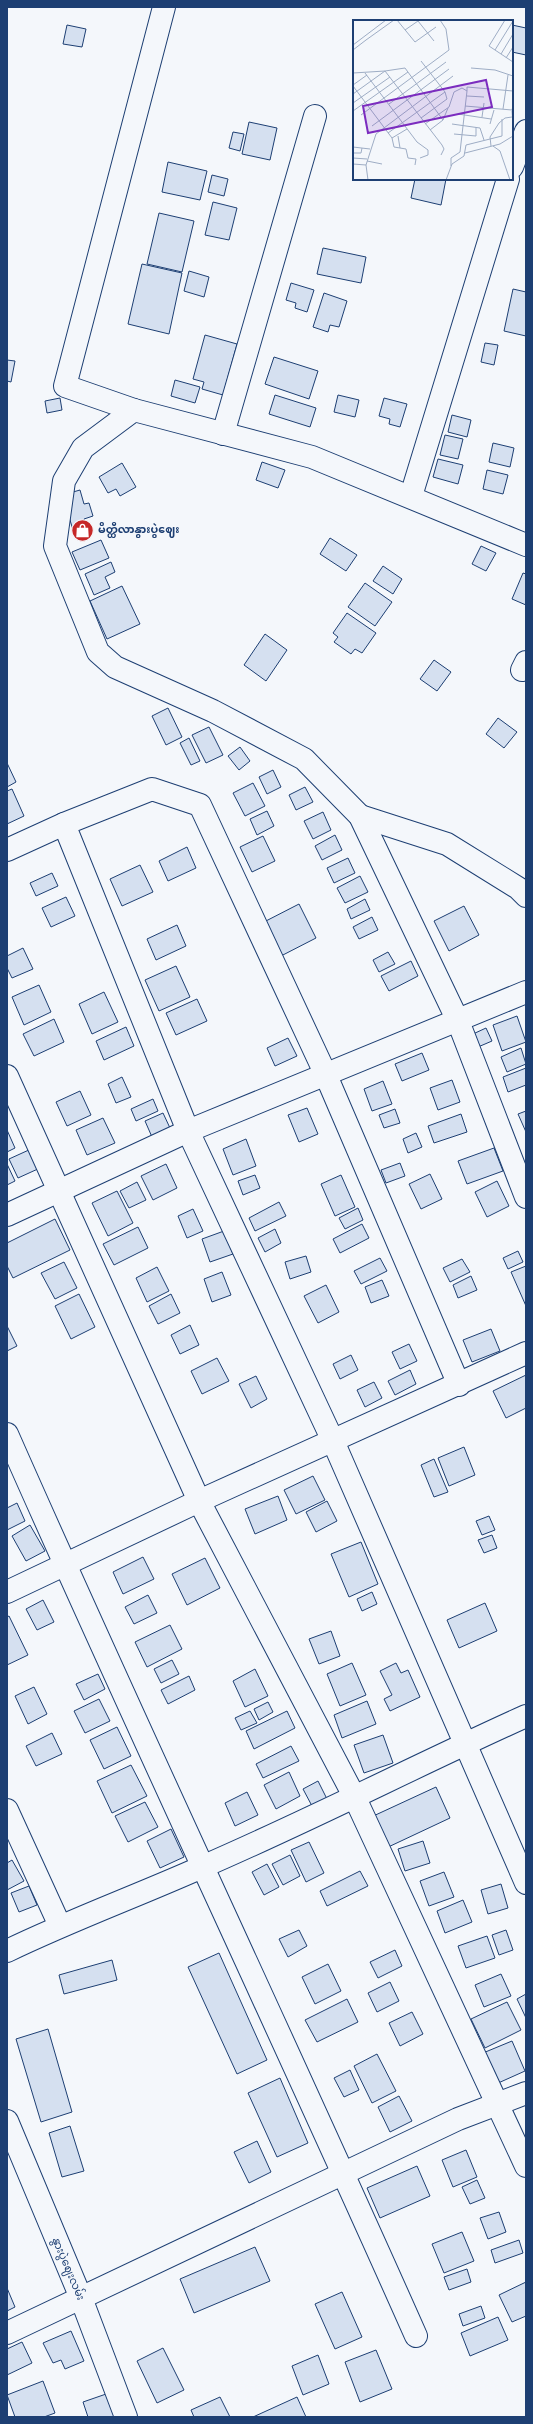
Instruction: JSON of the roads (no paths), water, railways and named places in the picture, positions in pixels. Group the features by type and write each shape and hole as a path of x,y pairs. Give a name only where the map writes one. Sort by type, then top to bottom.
{"street":[{"path":"164,7 65,386 134,410 312,457 411,496 526,545"},
{"path":"223,434 315,116"},
{"path":"516,162 526,131"},
{"path":"411,496 508,180"},
{"path":"134,410 83,448 64,481 54,546 98,652 115,667 213,711 304,759 360,816 458,1021 526,1197"},
{"path":"7,850 64,824 152,789 200,805 324,1073 459,1385"},
{"path":"360,816 446,844 518,888 526,896"},
{"path":"64,824 188,1131 333,1440 526,1883"},
{"path":"7,1215 60,1189 188,1131 324,1073 458,1021 526,992"},
{"path":"7,1076 60,1189 199,1500 355,1798 526,2166"},
{"path":"7,1592 65,1566 199,1500 459,1385 526,1353"},
{"path":"7,1434 202,1868 344,2173 416,2336"},
{"path":"7,1951 60,1926 202,1868 355,1798 465,1743 526,1716"},
{"path":"7,1810 60,1926"},
{"path":"7,2333 458,2119 498,2106 526,2093"},
{"name":"နွားပွဲဈေးလမ်း","path":"7,2122 81,2298 126,2417"}],"place":[{"name":"မိတ္ထီလာနွားပွဲဈေး","path":"82,530"}]}
